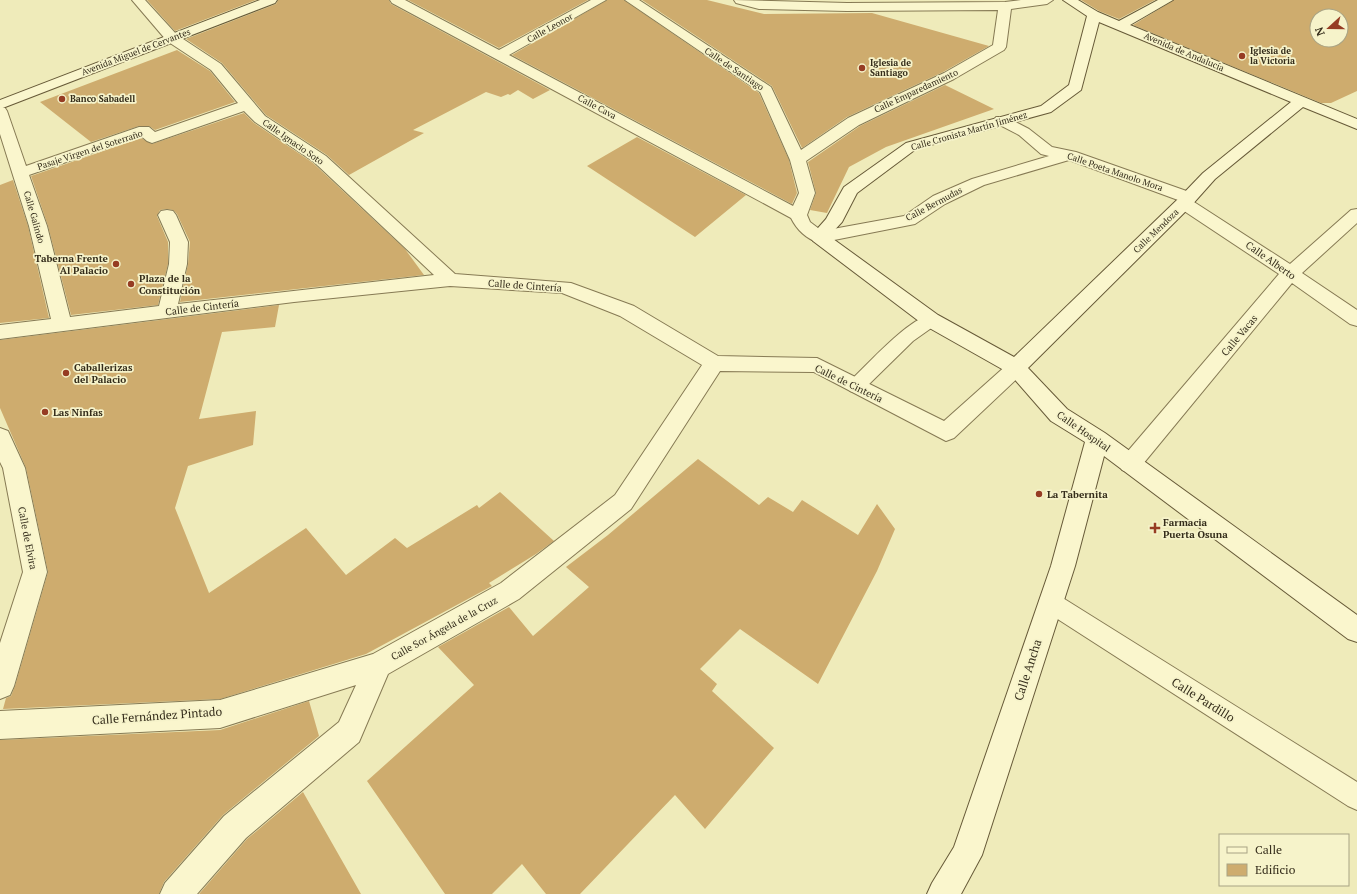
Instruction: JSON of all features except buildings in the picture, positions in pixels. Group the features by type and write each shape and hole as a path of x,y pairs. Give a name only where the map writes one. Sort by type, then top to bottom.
{"street":[{"name":"Calle Ignacio Soto","path":"138,0 172,38 216,67 247,106 260,119 320,159 450,280"},
{"name":"Avenida Miguel de Cervantes","path":"0,105 271,0"},
{"name":"Calle Cava","path":"396,0 798,215"},
{"name":"Calle Leonor","path":"499,55 600,0"},
{"name":"Calle de Santiago","path":"630,0 766,90 798,160 807,193 798,215"},
{"path":"740,0 759,5 1005,6 1047,0"},
{"name":"Avenida de Andalucía","path":"1069,0 1094,15 1357,124"},
{"path":"1121,25 1167,0"},
{"name":"Calle Emparedamiento","path":"798,160 860,117 973,64 999,47 1005,6"},
{"name":"Calle Cronista Martín Jiménez","path":"819,237 833,222 850,190 911,146 1001,120 1046,109 1076,87 1094,15"},
{"name":"Calle Mendoza","path":"1016,368 1036,346 1187,200 1209,176 1302,100"},
{"name":"Pasaje Virgen del Soterraño","path":"21,173 144,130 152,138 247,106"},
{"path":"1328,112 1357,109"},
{"name":"Calle Galindo","path":"0,111 38,226 62,325"},
{"name":"Calle Poeta Manolo Mora","path":"1001,120 1024,132 1047,151 1070,155 1187,200"},
{"name":"Calle Bermudas","path":"819,237 909,220 939,200 978,182 1070,155"},
{"name":"Calle Alberto","path":"1187,200 1290,274 1357,319"},
{"name":"Calle Vacas","path":"1130,464 1290,274 1357,214"},
{"path":"167,215 179,242 178,264 167,312"},
{"name":"Calle Hospital","path":"798,215 803,225 931,320 1016,368 1059,415 1097,439 1357,630"},
{"name":"Calle de Cintería","path":"0,332 294,296 450,280 564,287 627,311 714,363 816,365 946,432 1016,368"},
{"name":"Calle Sor Ángela de la Cruz","path":"176,894 235,827 349,732 379,665 510,591 623,502 714,363"},
{"name":"Calle de Elvira","path":"0,437 14,468 35,572 0,686"},
{"name":"Calle Ancha","path":"943,894 967,855 1063,566 1097,439"},
{"name":"Calle Fernández Pintado","path":"0,725 220,714 379,665"}],"lane":[{"path":"856,386 907,337 931,320"},
{"name":"Calle Pardillo","path":"1050,602 1357,797"}],"place":[{"name":"Iglesia de la Victoria","path":"1242,56"},
{"name":"Iglesia de Santiago","path":"862,68"},
{"name":"Banco Sabadell","path":"62,99"},
{"name":"Taberna Frente Al Palacio","path":"116,264"},
{"name":"Plaza de la Constitución","path":"131,284"},
{"name":"Caballerizas del Palacio","path":"66,373"},
{"name":"Las Ninfas","path":"45,412"},
{"name":"La Tabernita","path":"1039,494"},
{"name":"Farmacia Puerta Osuna","path":"1155,528"}]}
